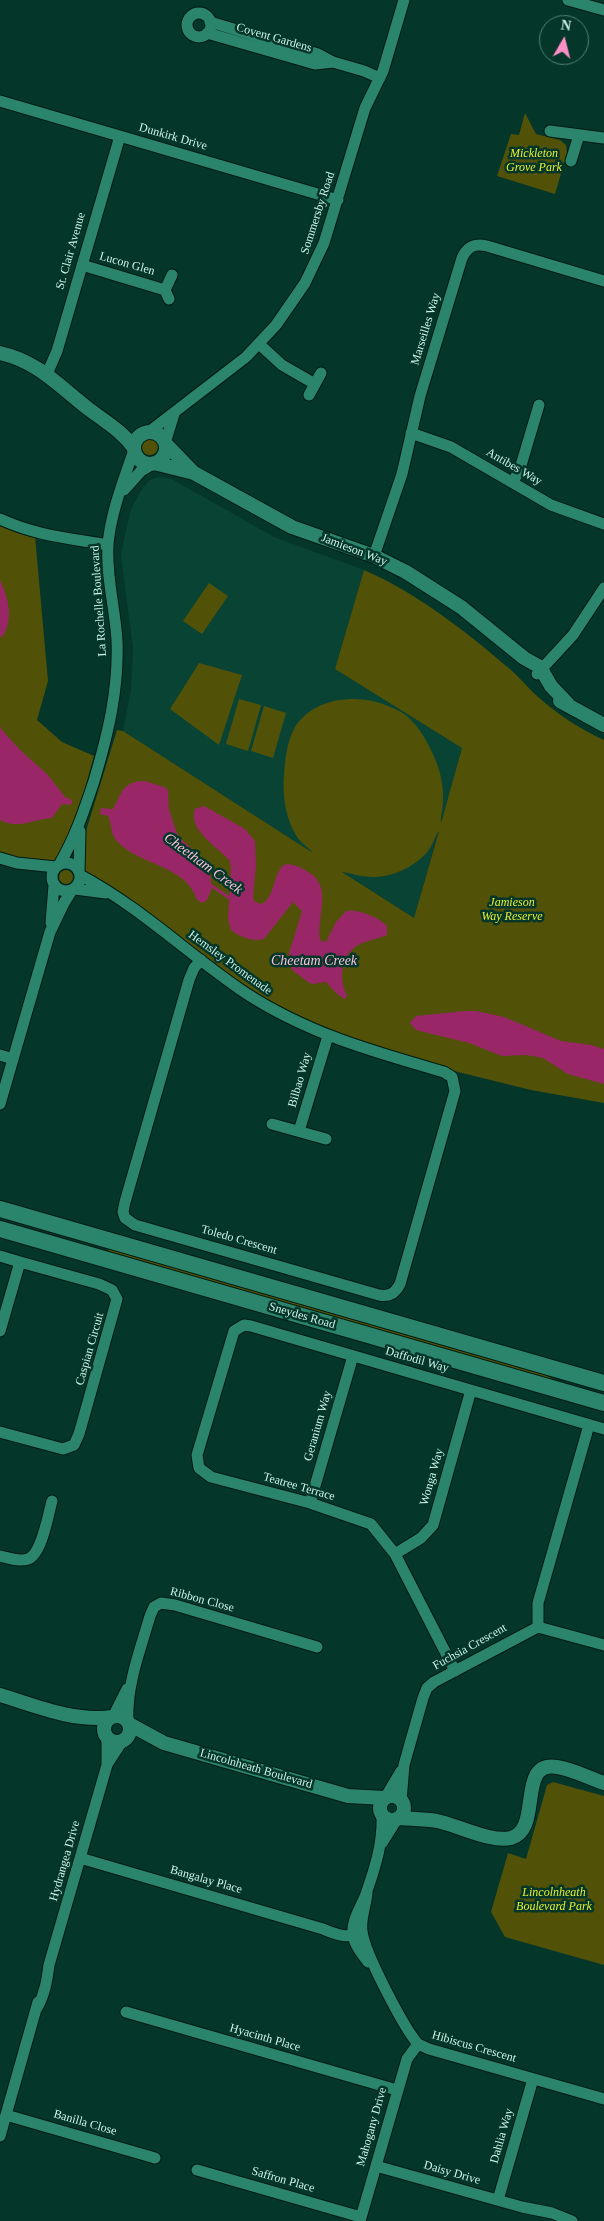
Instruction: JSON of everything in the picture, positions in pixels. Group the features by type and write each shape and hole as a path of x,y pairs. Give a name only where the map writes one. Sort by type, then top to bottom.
{"main road":[{"name":"Sneydes Road","path":"0,1209 604,1383"},
{"name":"Sneydes Road","path":"0,1229 604,1403"}],"street":[{"path":"568,0 604,10"},
{"name":"Sommersby Road","path":"146,432 174,414 192,397 234,368 259,344 287,312 306,283 322,249 365,108 380,78 404,1"},
{"name":"Covent Gardens","path":"209,28 316,64 333,62 380,78"},
{"name":"Dunkirk Drive","path":"0,101 338,200"},
{"path":"550,131 604,138"},
{"path":"571,160 579,135"},
{"name":"St. Clair Avenue","path":"47,374 57,351 120,136"},
{"name":"Marseilles Way","path":"374,556 399,483 420,396 462,258 469,248 476,245 486,246 604,280"},
{"name":"Lucon Glen","path":"82,265 167,294 172,275"},
{"path":"259,344 282,364 315,384"},
{"path":"0,353 25,362 47,374 109,423 134,449 141,461 154,463 164,456 166,443 159,434 109,423"},
{"path":"309,395 322,373"},
{"path":"512,482 520,469 540,405"},
{"name":"Sommersby Road","path":"166,443 174,414"},
{"path":"134,449 135,440 146,432"},
{"name":"Antibes Way","path":"411,433 451,447 552,505 604,524"},
{"name":"Jamieson Way","path":"166,443 194,473"},
{"name":"La Rochelle Boulevard","path":"57,866 80,825 108,732 116,688 116,630 109,578 108,545 113,516 134,449"},
{"name":"Jamieson Way","path":"154,463 194,473 292,527 374,556 434,588 461,607 504,643 517,661 539,672 548,693 604,725"},
{"name":"La Rochelle Boulevard","path":"121,493 141,471 154,463"},
{"path":"0,519 25,530 50,537 108,545"},
{"path":"539,672 573,635 604,588"},
{"name":"La Rochelle Boulevard","path":"80,825 80,874"},
{"path":"0,858 17,863 57,866 71,864 80,874 80,880 50,932"},
{"path":"17,863 64,892 74,889"},
{"path":"0,1104 50,932 52,874 57,866"},
{"name":"Hemsley Promenade","path":"80,874 133,908 260,1002 328,1036 361,1048 444,1072 454,1081"},
{"name":"Hemsley Promenade","path":"74,889 110,894"},
{"name":"Toledo Crescent","path":"201,960 189,980 125,1202 124,1214 131,1223 379,1295 387,1296 394,1294 400,1284 455,1091 454,1081"},
{"name":"Bilbao Way","path":"299,1131 328,1036"},
{"path":"0,1055 13,1059"},
{"path":"272,1124 326,1140"},
{"path":"0,1256 20,1262 0,1331"},
{"name":"Caspian Circuit","path":"0,1432 64,1449 74,1445 79,1434 116,1306 115,1294 106,1287 20,1262"},
{"name":"Daffodil Way","path":"238,1328 244,1325 251,1326 604,1429"},
{"name":"Teatree Terrace","path":"238,1328 232,1336 197,1455 197,1463 203,1473 211,1477 310,1503 371,1524 394,1554 455,1671"},
{"name":"Geranium Way","path":"310,1503 353,1356"},
{"name":"Wonga Way","path":"394,1554 421,1538 433,1525 470,1390"},
{"path":"589,1424 538,1603 538,1627 604,1645"},
{"path":"0,1556 20,1560 28,1559 37,1553 52,1501"},
{"name":"Ribbon Close","path":"128,1723 131,1681 150,1616 154,1608 161,1603 175,1605 317,1647"},
{"name":"Fuchsia Crescent","path":"385,1798 404,1765 427,1688 538,1627"},
{"name":"Ribbon Close","path":"112,1717 131,1681"},
{"path":"0,1695 76,1717 98,1719 121,1717 128,1723 129,1732 124,1739 114,1741 76,1717"},
{"path":"106,1735 106,1723 112,1717"},
{"name":"Lincolnheath Boulevard","path":"128,1723 164,1743"},
{"name":"Hydrangea Drive","path":"0,2136 37,2008 45,1994 45,1982 49,1965 107,1764 106,1735"},
{"name":"Lincolnheath Boulevard","path":"124,1739 164,1743 348,1796 381,1814"},
{"name":"Hydrangea Drive","path":"107,1764 124,1739"},
{"name":"Fuchsia Crescent","path":"402,1802 404,1765"},
{"path":"435,1821 394,1796 385,1798 380,1804 381,1814 388,1820 398,1818 435,1821 498,1840 512,1838 522,1831 527,1822 533,1779 538,1772 546,1767 557,1767 604,1784"},
{"name":"Lincolnheath Boulevard","path":"348,1796 385,1798"},
{"path":"398,1818 403,1811 402,1802"},
{"name":"Hibiscus Crescent","path":"381,1814 381,1845"},
{"name":"Hibiscus Crescent","path":"398,1818 381,1845 356,1933 418,2044 604,2099"},
{"name":"Bangalay Place","path":"80,1858 323,1929 356,1933"},
{"name":"Hyacinth Place","path":"126,2012 397,2090"},
{"name":"Mahogany Drive","path":"360,2219 407,2059 418,2044"},
{"name":"Dahlia Way","path":"498,2200 533,2079"},
{"name":"Banilla Close","path":"6,2115 155,2158"},
{"name":"Daisy Drive","path":"376,2166 522,2207 552,2213 572,2221"},
{"name":"Saffron Place","path":"197,2170 360,2219"},
{"name":"Daisy Drive","path":"522,2207 543,2218 565,2221"}],"shaded area":[{"path":"159,477 172,479 274,537 364,570 335,669 462,748 414,918 123,731 131,689 133,648 121,556 131,509 142,489 150,480"}],"green space":[{"name":"Mickleton Grove Park","path":"525,113 536,134 560,140 566,145 567,153 555,194 497,176 511,134 519,135"},
{"path":"150,439 156,441 158,447 156,453 150,455 144,453 142,447 144,441"},
{"path":"0,523 35,536 48,681 37,720 62,742 94,756 73,831 55,862 46,864 0,854"},
{"name":"Jamieson Way Reserve","path":"364,570 404,590 441,614 511,670 553,709 586,731 604,740 604,1103 531,1090 450,1070 319,1028 256,994 83,870 86,831 117,730 123,731 313,853 297,837 288,815 284,799 287,750 295,727 312,710 333,701 345,699 369,700 400,711 418,729 432,752 440,773 443,788 441,823 462,748 335,669","holes":["439,831 414,918 342,872 372,877 396,873 423,857"]},
{"path":"209,583 228,596 202,634 183,621"},
{"path":"199,663 242,675 219,745 170,709"},
{"path":"239,699 261,705 248,751 226,744"},
{"path":"264,706 286,713 273,758 251,751"},
{"path":"63,870 69,870 73,877 69,884 63,884 59,880 59,874"},
{"path":"110,1246 532,1369 555,1380 554,1383 107,1254"},
{"name":"Lincolnheath Boulevard Park","path":"553,1782 604,1796 604,1965 505,1937 491,1912 508,1853 526,1859 547,1785"}],"water":[{"path":"0,580 9,608 9,615 6,629 3,636 0,637"},
{"path":"0,725 1,729 20,750 47,774 65,797 72,800 71,805 62,804 52,818 20,824 7,823 0,820"},
{"path":"145,781 168,790 169,810 178,836 206,862 212,888 207,900 203,903 197,900 192,889 184,880 163,867 139,857 120,844 113,834 108,816 100,814 101,808 113,809 121,793 128,785"},
{"name":"Cheetam Creek","path":"204,806 245,829 255,841 256,865 253,897 255,902 262,904 266,900 283,865 292,865 314,876 322,892 320,940 326,942 336,922 346,911 368,914 387,926 387,935 360,944 354,948 345,960 342,974 347,996 345,999 337,994 326,982 312,984 292,970 289,953 302,911 293,902 264,939 246,938 231,930 228,919 231,867 229,860 205,837 196,824 194,817 195,809"},
{"path":"476,1011 504,1017 561,1041 591,1045 604,1049 604,1084 568,1074 543,1058 526,1055 502,1056 469,1043 416,1030 410,1023 416,1016"}],"waterway":[{"name":"Cheetham Creek","path":"209,884 231,899"}]}
